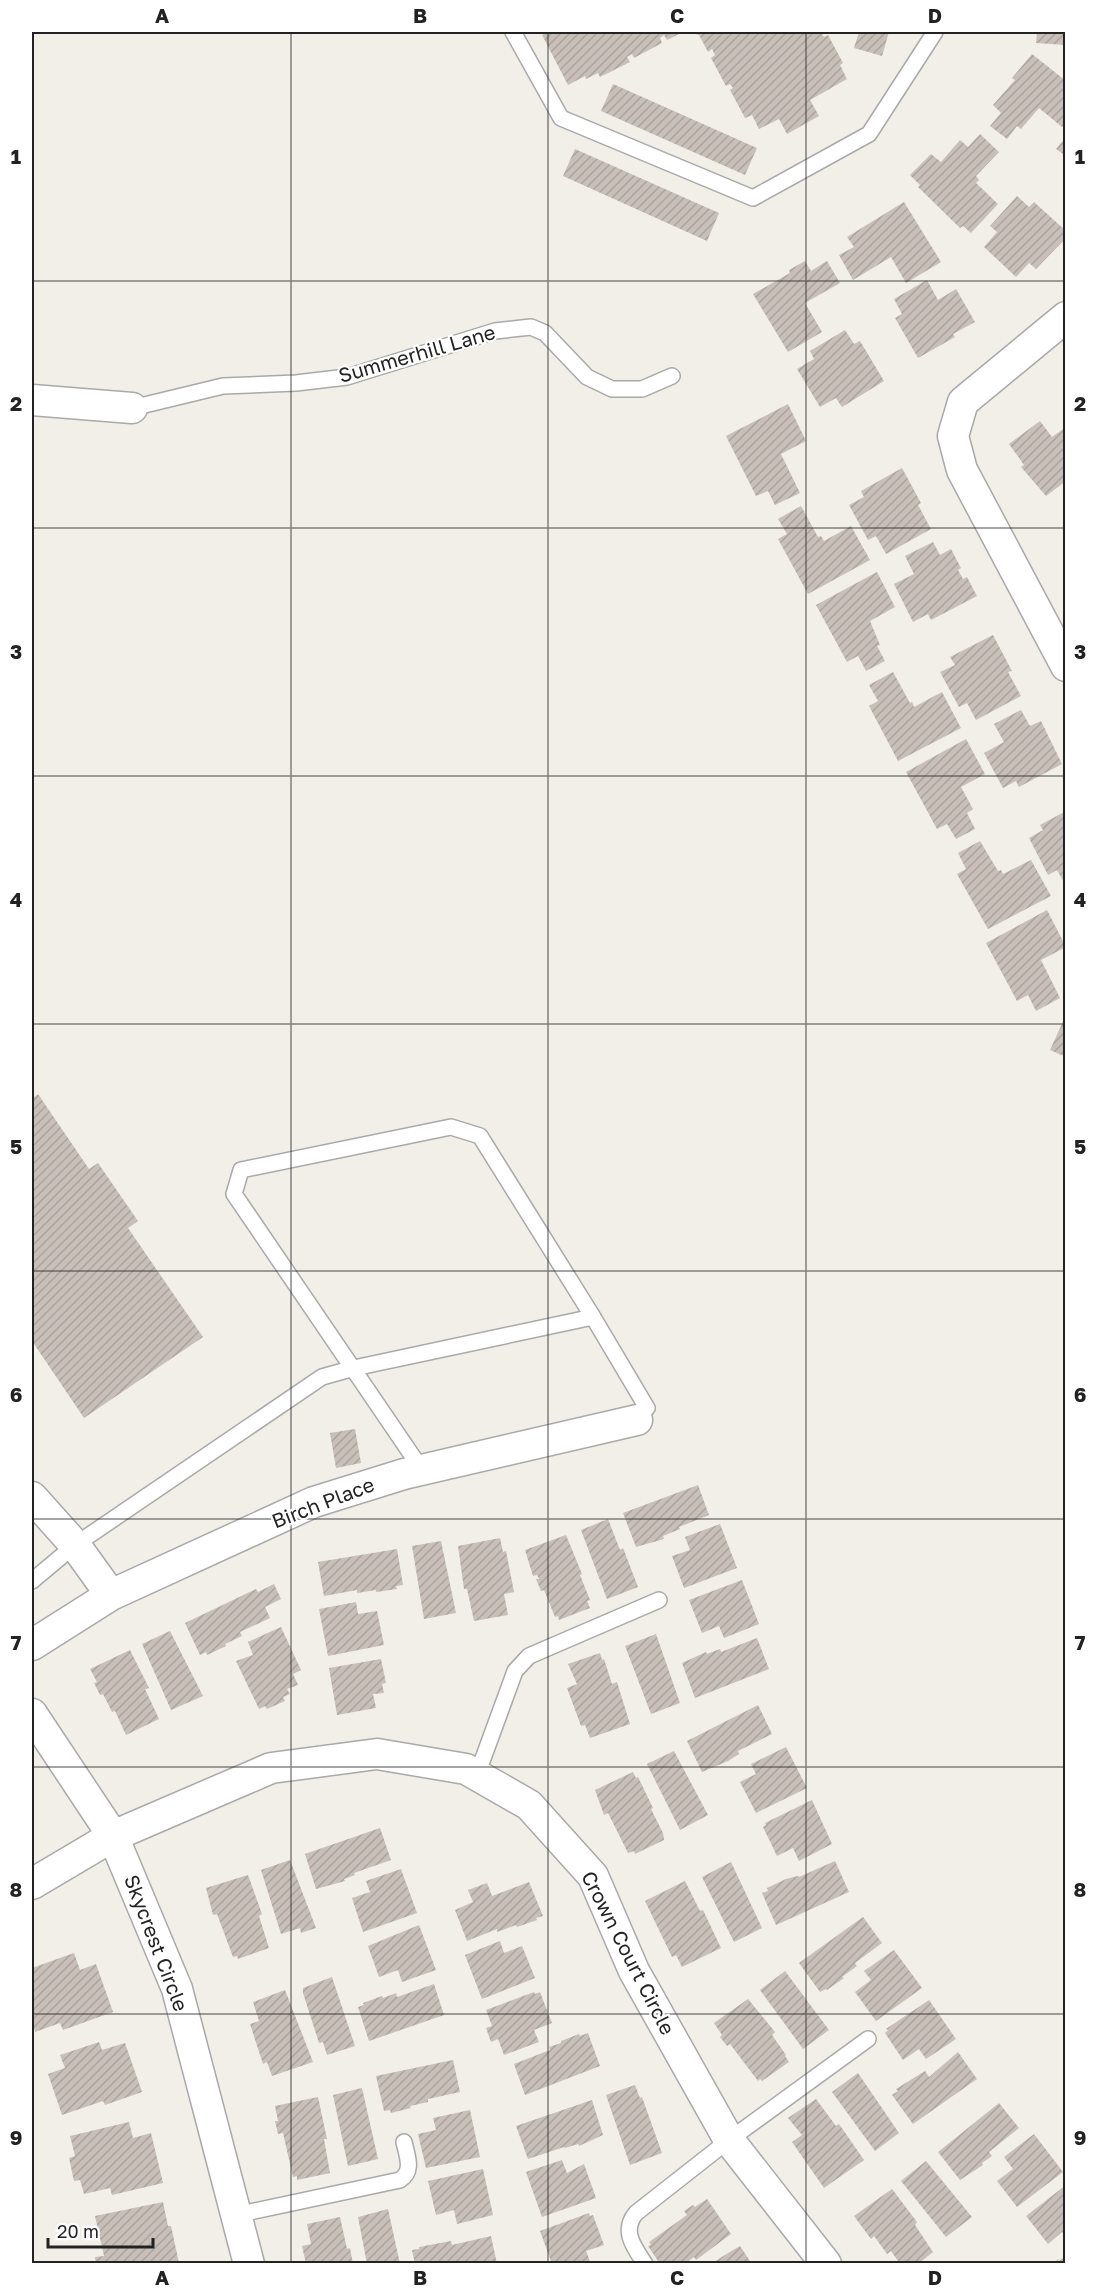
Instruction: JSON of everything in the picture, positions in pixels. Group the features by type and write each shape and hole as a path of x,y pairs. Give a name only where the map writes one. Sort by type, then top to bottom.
{"street":[{"path":"1065,317 963,402 953,436 962,470 1065,666"},
{"name":"Summerhill Lane","path":"32,399 132,408"},
{"name":"Birch Place","path":"32,1645 111,1595 314,1502 422,1470 637,1420"},
{"path":"32,1497 75,1545 111,1595"},
{"name":"Skycrest Circle","path":"32,1714 113,1836 177,1989 249,2264"},
{"name":"Crown Court Circle","path":"32,1884 113,1836 271,1768 376,1754 466,1770 528,1805 593,1876 634,1971 729,2140 826,2264"}],"lane":[{"path":"513,32 561,118 753,198 869,134 934,32"},
{"name":"Summerhill Lane","path":"132,408 223,386 296,383 347,376 514,327 531,327 545,333 587,376 612,389 642,388 672,376"},
{"path":"422,1470 234,1194 241,1170 452,1127 480,1136 594,1317 647,1408 637,1420"},
{"path":"32,1581 75,1545 322,1377 354,1368 594,1317"},
{"path":"477,1776 515,1671 529,1656 658,1600"},
{"path":"645,2264 628,2237 631,2219 636,2212 729,2140 868,2039"},
{"path":"236,2215 400,2180 405,2177 409,2167 404,2142"}],"building":[{"path":"548,32 683,32 667,40 664,35 660,38 662,43 634,58 632,54 627,57 630,62 600,77 598,73 586,79 585,76 568,85 542,35"},
{"path":"687,32 821,32 824,37 828,35 843,63 840,65 847,79 810,100 819,116 787,134 779,119 759,129 752,115 745,118 730,90 733,88 730,84 726,86 711,58 715,55 712,49 708,52 699,35"},
{"path":"859,32 889,32 882,56 854,48"},
{"path":"1037,32 1066,32 1066,45 1036,43"},
{"path":"1032,54 1066,81 1066,122 1062,127 1039,108 1021,129 1017,126 1007,139 990,126 1001,113 993,105 1015,80 1012,78"},
{"path":"613,84 757,148 745,175 601,111"},
{"path":"980,134 999,152 976,176 979,180 976,183 998,204 971,233 963,226 960,228 918,187 920,185 910,175 931,154 941,162 960,140 968,147"},
{"path":"1066,137 1066,156 1056,149"},
{"path":"575,149 719,213 707,241 563,176"},
{"path":"1017,196 1029,207 1034,202 1066,231 1066,238 1036,269 1029,263 1016,277 984,247 997,232 990,226"},
{"path":"904,202 941,262 906,283 891,257 853,280 839,255 854,247 847,237"},
{"path":"805,261 811,271 827,261 840,283 805,303 822,332 788,352 753,294 790,273 789,270"},
{"path":"927,280 938,300 956,289 975,322 953,334 955,337 918,358 895,318 902,314 894,299"},
{"path":"845,330 854,344 860,341 884,381 842,407 836,398 820,407 797,369 814,359 810,351"},
{"path":"788,404 806,441 781,454 800,493 775,505 768,491 756,496 726,436"},
{"path":"1040,421 1052,437 1066,427 1066,481 1046,496 1021,467 1024,465 1009,444"},
{"path":"902,468 921,503 918,505 931,529 886,554 876,536 868,540 849,505 864,497 861,491"},
{"path":"801,506 818,537 821,536 824,541 851,526 870,560 808,594 778,539 787,534 778,519"},
{"path":"933,542 940,555 951,549 961,568 958,570 963,579 967,577 977,596 931,620 928,614 913,622 894,584 914,574 905,556"},
{"path":"877,572 895,607 870,621 880,645 877,646 885,661 866,671 858,656 847,662 816,605"},
{"path":"993,635 1012,671 1008,672 1021,696 976,720 967,703 959,707 940,672 955,665 950,657"},
{"path":"893,672 914,707 942,692 961,728 898,761 869,706 878,701 869,685"},
{"path":"1021,710 1030,726 1041,721 1062,764 1019,787 1016,781 1003,788 984,753 1004,742 994,724"},
{"path":"966,739 985,774 961,787 973,809 967,813 975,829 956,839 947,824 937,829 906,772"},
{"path":"1066,811 1066,886 1057,870 1048,875 1029,838 1043,830 1040,825"},
{"path":"980,841 998,871 1001,870 1003,874 1031,860 1051,896 988,929 957,874 966,869 958,853"},
{"path":"1047,910 1066,947 1041,960 1060,998 1036,1011 1028,995 1017,1001 986,943"},
{"path":"1066,1015 1066,1057 1050,1050"},
{"path":"38,1094 89,1169 98,1163 138,1221 128,1228 203,1337 84,1418 32,1341 32,1099"},
{"path":"355,1429 361,1463 336,1468 330,1433"},
{"path":"698,1485 709,1515 679,1527 680,1529 663,1536 664,1539 636,1547 623,1513"},
{"path":"608,1519 620,1550 623,1548 638,1587 607,1599 581,1530"},
{"path":"720,1524 737,1568 684,1588 672,1556 690,1550 685,1537"},
{"path":"566,1535 582,1574 580,1575 590,1600 587,1601 590,1608 559,1620 558,1616 555,1617 544,1590 541,1591 536,1579 539,1579 537,1575 533,1576 525,1550"},
{"path":"500,1538 503,1552 506,1551 514,1592 504,1594 508,1615 474,1621 467,1589 464,1589 458,1546"},
{"path":"441,1541 456,1613 424,1619 412,1546"},
{"path":"397,1549 403,1585 396,1586 397,1589 357,1593 357,1590 324,1596 318,1562"},
{"path":"742,1580 759,1624 724,1638 719,1626 702,1633 689,1600"},
{"path":"274,1584 281,1599 265,1607 270,1618 240,1632 242,1636 225,1644 226,1646 207,1655 206,1652 200,1655 185,1623 256,1589 258,1592"},
{"path":"356,1602 358,1614 377,1611 384,1645 328,1656 319,1609"},
{"path":"281,1627 301,1670 293,1674 298,1685 287,1689 290,1694 283,1697 285,1701 267,1709 265,1706 259,1709 236,1661 253,1655 248,1642"},
{"path":"170,1631 203,1696 171,1710 142,1644"},
{"path":"656,1634 680,1703 651,1714 625,1646"},
{"path":"757,1638 769,1669 695,1698 682,1663 706,1652 707,1654 720,1649 721,1652"},
{"path":"130,1650 149,1688 145,1689 159,1719 126,1735 115,1711 112,1712 103,1694 100,1695 94,1683 97,1682 90,1669"},
{"path":"600,1653 612,1684 617,1682 630,1724 590,1738 585,1725 581,1726 567,1688 577,1684 568,1664"},
{"path":"381,1659 386,1683 382,1684 384,1693 373,1694 376,1708 337,1715 329,1668"},
{"path":"758,1705 772,1734 738,1751 739,1754 728,1761 702,1772 687,1741"},
{"path":"786,1747 807,1788 756,1813 740,1782 756,1774 751,1764"},
{"path":"674,1751 708,1815 680,1830 647,1764"},
{"path":"633,1772 636,1778 638,1777 653,1808 651,1809 664,1840 635,1854 634,1851 628,1853 608,1813 604,1815 595,1790"},
{"path":"812,1800 832,1844 799,1861 793,1848 777,1856 763,1827 765,1823"},
{"path":"380,1828 391,1860 354,1873 355,1875 344,1879 345,1881 316,1889 305,1854"},
{"path":"290,1860 316,1928 301,1933 300,1928 281,1934 261,1870"},
{"path":"835,1861 849,1892 776,1925 762,1893 786,1879 799,1877"},
{"path":"731,1862 762,1928 734,1942 702,1877"},
{"path":"401,1869 417,1913 363,1932 352,1898 370,1892 366,1881"},
{"path":"248,1875 262,1914 259,1916 269,1948 238,1959 237,1956 233,1957 217,1914 213,1915 206,1888"},
{"path":"685,1881 700,1911 703,1910 721,1948 682,1967 676,1955 672,1957 645,1901"},
{"path":"529,1882 543,1916 517,1927 516,1925 497,1932 497,1929 467,1941 455,1910 473,1902 468,1890 487,1883 492,1896"},
{"path":"863,1917 882,1943 855,1963 857,1966 842,1977 844,1978 820,1992 799,1963"},
{"path":"419,1925 436,1970 402,1982 398,1970 379,1977 368,1946"},
{"path":"500,1941 504,1953 522,1946 535,1978 482,1999 465,1955"},
{"path":"894,1950 922,1988 876,2021 855,1992 871,1980 864,1971"},
{"path":"74,1953 80,1970 96,1964 113,2012 63,2030 60,2023 35,2032 32,2020 32,1968"},
{"path":"785,1971 829,2030 803,2049 760,1990"},
{"path":"332,1977 355,2046 327,2055 323,2042 319,2043 303,1988"},
{"path":"434,1984 444,2015 369,2041 358,2007 382,1996 383,1998 396,1993 397,1997"},
{"path":"285,1990 313,2062 272,2076 267,2062 263,2064 250,2024 259,2021 253,2002"},
{"path":"534,1992 535,1994 540,1992 552,2023 534,2030 539,2042 504,2055 498,2039 491,2042 486,2028 492,2026 486,2010"},
{"path":"748,1999 775,2032 772,2035 789,2062 762,2081 760,2079 758,2081 730,2044 727,2046 714,2023"},
{"path":"929,2000 956,2039 926,2059 919,2049 903,2060 885,2033 888,2030 886,2029"},
{"path":"588,2033 600,2066 525,2095 514,2064 550,2050 549,2047 561,2041"},
{"path":"99,2042 102,2050 125,2043 142,2092 105,2105 103,2101 62,2115 48,2074 65,2068 60,2055"},
{"path":"958,2052 977,2079 913,2124 892,2095 898,2091 896,2089 925,2071 929,2077"},
{"path":"453,2060 460,2092 428,2099 428,2102 391,2113 390,2110 384,2111 376,2076"},
{"path":"858,2073 899,2133 875,2151 832,2092"},
{"path":"635,2085 640,2098 642,2097 662,2153 630,2165 606,2095"},
{"path":"362,2088 378,2159 348,2166 333,2095"},
{"path":"318,2097 327,2139 324,2139 330,2173 297,2180 297,2176 293,2177 283,2133 278,2134 275,2106"},
{"path":"816,2099 836,2126 839,2124 864,2160 824,2188 792,2142 802,2135 788,2118"},
{"path":"592,2100 603,2135 579,2146 578,2144 564,2147 528,2159 516,2126"},
{"path":"999,2103 1019,2128 989,2152 992,2156 982,2163 983,2165 960,2180 938,2152"},
{"path":"470,2110 480,2157 426,2168 418,2134 436,2130 433,2118"},
{"path":"129,2122 133,2138 151,2133 163,2183 112,2195 110,2188 84,2194 80,2180 74,2181 69,2158 75,2156 70,2136"},
{"path":"1034,2134 1063,2172 1017,2207 997,2181 1013,2169 1004,2157"},
{"path":"562,2160 567,2173 584,2164 596,2198 542,2217 526,2172"},
{"path":"926,2161 972,2217 946,2237 901,2181"},
{"path":"483,2169 493,2215 457,2224 454,2210 436,2215 428,2181"},
{"path":"1066,2185 1066,2236 1062,2232 1048,2244 1026,2216"},
{"path":"892,2189 917,2222 915,2225 933,2252 918,2264 900,2264 891,2251 887,2254 874,2236 871,2239 854,2216"},
{"path":"707,2199 731,2234 696,2260 694,2257 685,2264 660,2264 648,2246 651,2245 649,2242 687,2215 684,2211"},
{"path":"163,2202 179,2263 96,2264 95,2257 104,2256 95,2216"},
{"path":"388,2209 400,2264 367,2264 358,2217"},
{"path":"589,2213 590,2216 593,2215 604,2245 586,2251 591,2264 552,2264 540,2231"},
{"path":"340,2217 353,2264 306,2264 302,2246 311,2244 307,2224"},
{"path":"491,2236 497,2264 415,2264 412,2250 419,2249 419,2247 451,2241 452,2245"},
{"path":"740,2246 752,2264 711,2264 728,2253"},
{"path":"1066,2256 1066,2264 1053,2264 1058,2259 1059,2261"}]}
